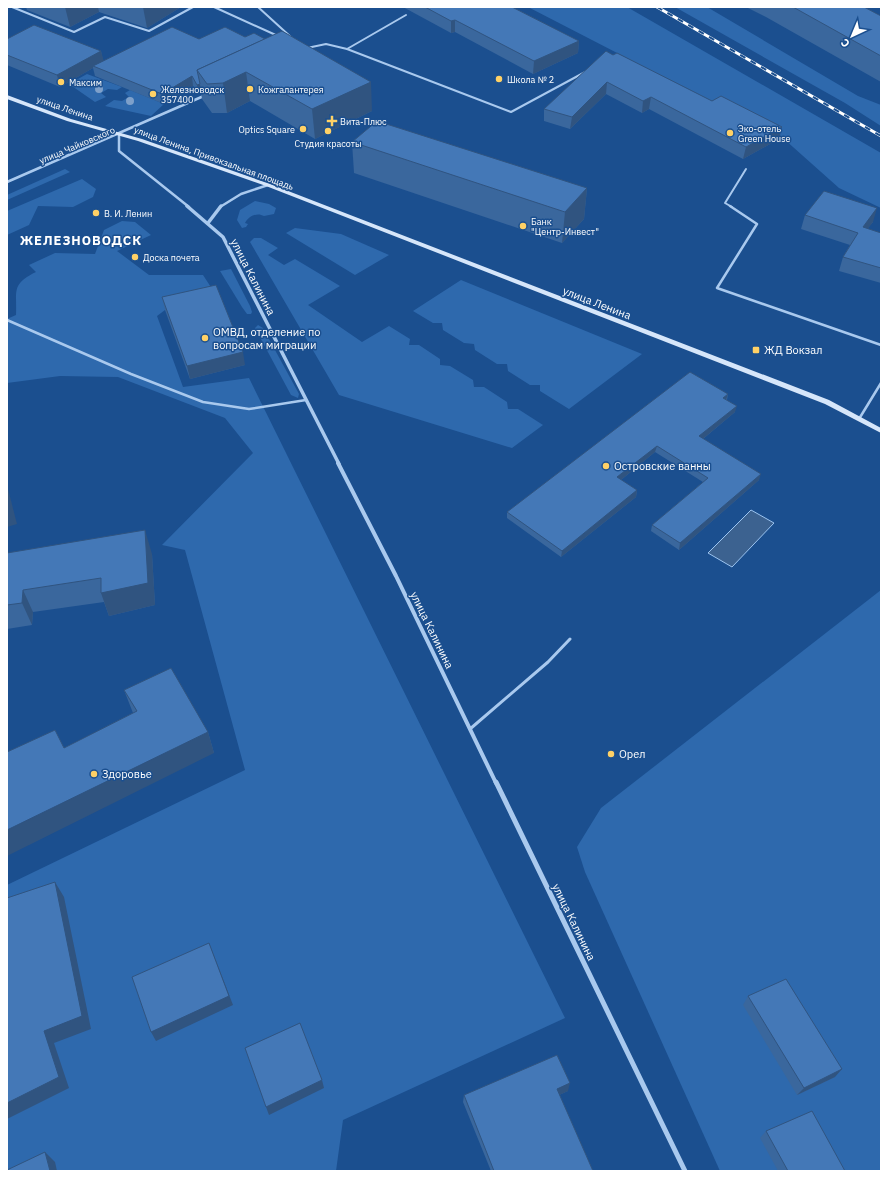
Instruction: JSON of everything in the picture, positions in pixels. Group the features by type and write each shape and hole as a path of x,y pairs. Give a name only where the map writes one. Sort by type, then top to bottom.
{"main road":[{"name":"улица Ленина","path":"7,97 69,120 119,134"},
{"name":"улица Ленина, Привокзальная площадь","path":"119,134 268,185 302,200"},
{"name":"улица Ленина","path":"302,200 827,402 881,431"}],"street":[{"name":"улица Чайковского","path":"7,182 208,94"},
{"name":"улица Калинина","path":"119,134 119,151 208,223 223,237 392,569 685,1171"},
{"path":"208,223 217,210 228,202 256,188 268,185"}],"lane":[{"path":"12,7 74,32 105,17 149,31 193,7"},
{"path":"214,7 283,39"},
{"path":"258,7 292,38"},
{"path":"347,49 406,15"},
{"path":"304,48 326,44 347,49 512,112 591,68"},
{"path":"746,169 725,203 757,224 717,288 881,345"},
{"path":"7,320 117,368 203,402 249,409 306,400"},
{"path":"858,419 881,383"},
{"path":"470,729 548,662 570,639"}],"shaded area":[{"path":"528,7 627,7 881,153 881,208 839,188 784,139"},
{"path":"675,7 707,7 858,96 881,105 881,126 845,103"},
{"path":"87,74 122,87 117,90 108,89 101,93 106,97 95,102 69,84"},
{"path":"130,90 164,104 151,116 105,106 114,100 122,101 129,97 125,93"},
{"path":"65,169 70,172 7,200 7,195"},
{"path":"82,179 96,189 93,197 73,207 38,206 29,225 7,235 7,211"},
{"path":"255,201 269,204 276,208 274,214 264,216 259,214 253,215 245,223 248,224 246,227 242,228 237,220 240,210"},
{"path":"122,221 135,222 151,235 117,251 149,275 203,275 218,298 165,310 157,316 183,387 249,378 565,1018 343,1120 336,1171 7,1171 7,885 245,770 185,550 162,545 253,453 225,418 118,377 60,376 7,383 7,319 16,315 16,294 22,280 36,272 29,265 55,253 95,254 104,230"},
{"path":"295,228 341,234 389,255 355,275 286,233"},
{"path":"254,238 261,238 278,248 268,255 284,265 295,259 340,286 308,305 362,342 389,326 410,339 409,345 419,345 440,359 440,365 450,366 473,380 474,387 484,387 507,402 508,409 518,409 543,425 512,448 339,395 250,242"},
{"path":"231,269 250,306 252,312 251,314 247,314 220,271"},
{"path":"461,280 642,354 569,409 540,391 540,385 530,385 508,371 507,364 497,364 475,350 474,344 464,343 443,330 442,323 433,323 413,311"},
{"path":"258,325 263,328 299,394 298,398 291,395 255,328"},
{"path":"751,510 774,523 732,567 708,553"},
{"path":"881,590 881,1171 720,1171 585,872 577,847 601,808"}],"building":[{"path":"425,7 512,7 579,41 534,61 455,20 451,21"},
{"path":"793,7 864,7 881,16 881,56"},
{"path":"34,25 101,51 57,75 7,55 7,39"},
{"path":"172,27 199,39 225,27 245,37 254,33 265,39 197,70 200,84 197,85 192,76 162,94 93,66"},
{"path":"282,31 371,82 312,109 246,72 223,83 207,84 197,70"},
{"path":"606,51 613,55 617,53 712,101 721,96 782,127 746,147 651,97 643,101 607,82 572,117 544,109"},
{"path":"377,121 587,188 565,212 352,142"},
{"path":"824,191 877,208 863,227 881,233 881,268 843,257 858,233 805,215"},
{"name":"ОМВД, отделение по вопросам миграции","path":"216,285 243,352 187,366 162,297"},
{"name":"Островские ванны","path":"690,372 728,394 723,398 737,406 699,436 761,474 680,543 652,525 708,478 657,446 617,477 637,490 562,551 507,512"},
{"path":"145,530 148,583 101,593 101,578 23,590 22,603 7,605 7,553"},
{"name":"Здоровье","path":"171,668 208,732 7,830 7,752 55,730 64,748 137,711 124,690"},
{"path":"55,882 82,1016 44,1031 59,1077 7,1103 7,898"},
{"path":"209,943 229,996 151,1032 132,977"},
{"path":"786,979 842,1069 804,1088 748,996"},
{"path":"300,1023 322,1080 266,1107 245,1048"},
{"path":"557,1055 570,1083 557,1089 593,1171 494,1171 464,1095"},
{"path":"812,1111 845,1171 788,1171 766,1131"},
{"path":"45,1152 50,1171 7,1171 7,1170"}],"railway":[{"path":"657,7 881,136"}],"place":[{"name":"Школа № 2","path":"499,79"},
{"name":"Максим","path":"61,82"},
{"name":"Кожгалантерея","path":"250,89"},
{"name":"Железноводск 357400","path":"153,94"},
{"name":"Вита-Плюс","path":"332,121"},
{"name":"Optics Square","path":"303,129"},
{"name":"Студия красоты","path":"328,131"},
{"name":"Эко-отель Green House","path":"730,133"},
{"name":"В. И. Ленин","path":"96,213"},
{"name":"Банк \"Центр-Инвест\"","path":"523,226"},
{"name":"Доска почета","path":"135,257"},
{"name":"ОМВД, отделение по вопросам миграции","path":"205,338"},
{"name":"ЖД Вокзал","path":"756,350"},
{"name":"Островские ванны","path":"606,466"},
{"name":"Орел","path":"611,754"},
{"name":"Здоровье","path":"94,774"}],"district":[{"name":"ЖЕЛЕЗНОВОДСК","path":"81,240"}]}
